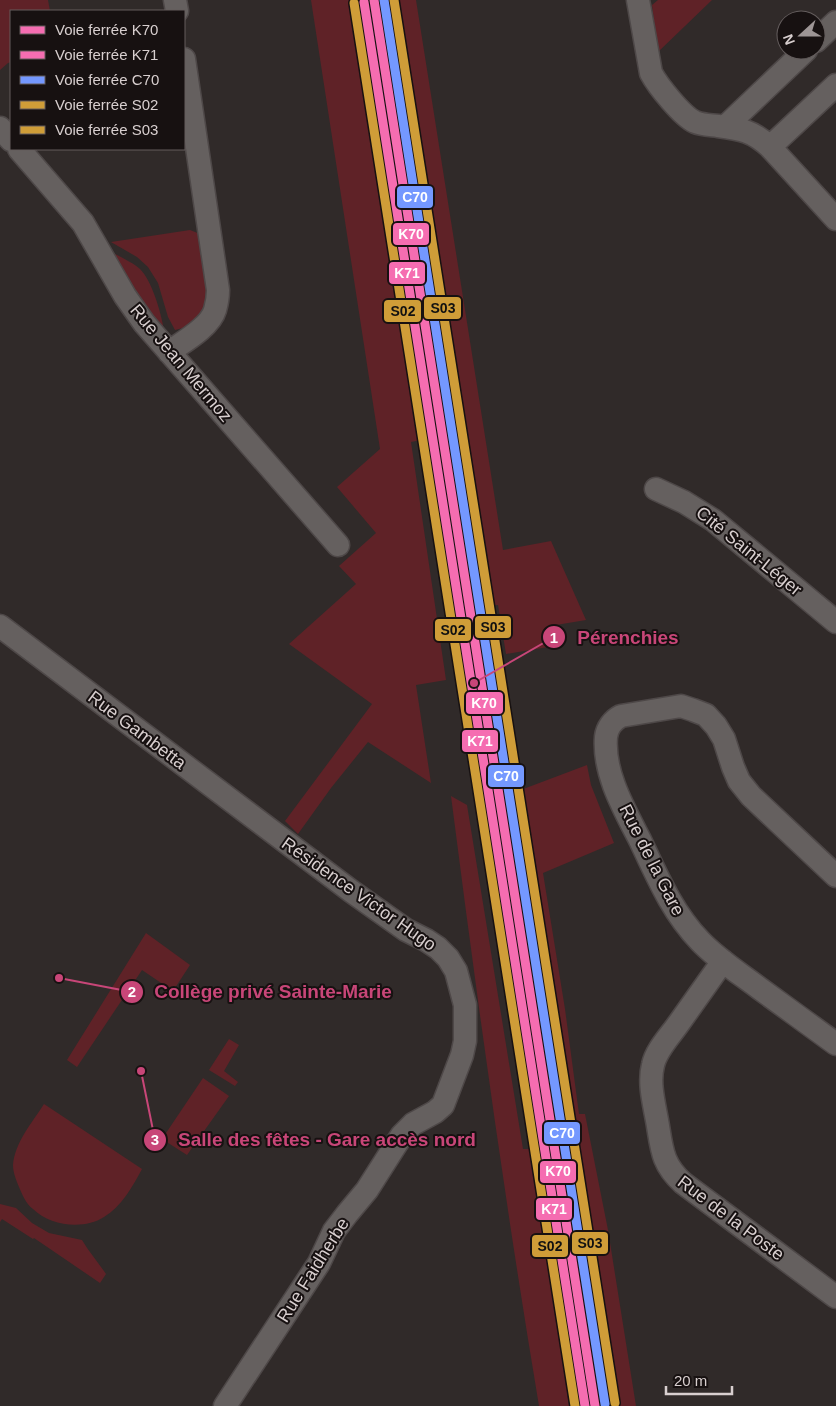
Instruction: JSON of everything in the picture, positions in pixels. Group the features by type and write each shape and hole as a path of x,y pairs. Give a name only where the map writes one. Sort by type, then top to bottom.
{"street":[{"path":"638,0 651,74 687,117 695,122 706,125 738,128 762,140 836,219"},
{"path":"826,32 836,22"},
{"path":"725,127 795,60"},
{"path":"169,352 211,319 215,311 218,290 185,66"},
{"path":"770,147 836,84"},
{"path":"0,128 10,139"},
{"name":"Rue Jean Mermoz","path":"20,150 83,223 133,308 144,323 338,545"},
{"name":"Cité Saint-Léger","path":"656,489 684,502 713,520 836,622"},
{"name":"Rue Gambetta","path":"0,626 274,832"},
{"name":"Rue de la Gare","path":"836,876 751,796 739,781 724,739 706,715 681,706 621,716 610,725 606,735 606,753 613,782 657,878 674,908 693,934 723,961 836,1044"},
{"name":"Résidence Victor Hugo","path":"274,832 391,920 438,948 448,958 456,971 465,1005 465,1041 462,1055 443,1105 413,1124 402,1135"},
{"name":"Rue de la Poste","path":"723,961 661,1047 653,1064 651,1076 662,1148 666,1162 683,1183 836,1298"},
{"name":"Rue Faidherbe","path":"225,1406 320,1263 334,1231 367,1190 402,1135"}],"shaded area":[{"path":"0,0 48,0 50,10 10,10 10,62 0,70"},
{"path":"311,0 350,0 421,440 411,442 446,680 416,685 431,783 368,742 331,788 298,834 285,821 372,704 289,644 356,584 339,566 376,533 337,487 380,449"},
{"path":"388,0 416,0 503,550 551,541 586,620 550,626 554,646 506,654 498,605 490,606 462,435 457,435"},
{"path":"658,0 712,0 658,52 652,5"},
{"path":"190,230 200,234 209,297 203,313 195,322 175,330 168,317 158,283 148,267 137,257 111,242"},
{"path":"110,251 134,264 144,274 155,297 164,330 154,324"},
{"path":"587,765 591,785 614,843 543,873 565,1009 579,1114 585,1114 608,1230 636,1406 608,1406 583,1260 567,1142 572,1141 518,791"},
{"path":"451,796 467,805 523,1149 535,1149 569,1406 539,1406 492,1101"},
{"path":"146,933 190,965 173,991 142,970 77,1067 67,1060"},
{"path":"229,1039 239,1045 224,1071 238,1082 235,1086 209,1070"},
{"path":"203,1078 229,1096 187,1155 162,1139"},
{"path":"44,1104 142,1169 131,1189 116,1208 96,1221 77,1225 48,1219 31,1207 21,1193 13,1165 14,1157 25,1133"},
{"path":"0,1204 16,1208 32,1223 49,1233 82,1240 106,1274 100,1283 34,1238 2,1219 0,1222"}],"rail line":[{"name":"K70","path":"374,0 595,1406"},
{"name":"C70","path":"384,0 605,1404"},
{"name":"S03","path":"394,0 615,1403"},
{"name":"K71","path":"364,2 585,1406"},
{"name":"S02","path":"354,3 575,1406"}],"place":[{"name":"Pérenchies","path":"474,683"},
{"name":"Collège privé Sainte-Marie","path":"59,978"},
{"name":"Salle des fêtes - Gare accès nord","path":"141,1071"}]}
